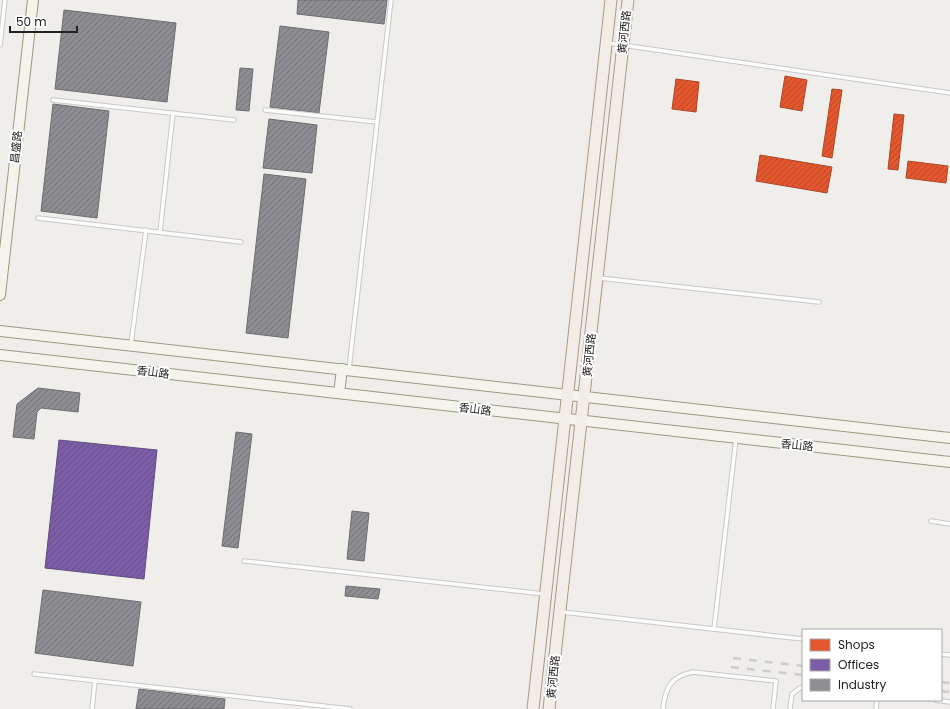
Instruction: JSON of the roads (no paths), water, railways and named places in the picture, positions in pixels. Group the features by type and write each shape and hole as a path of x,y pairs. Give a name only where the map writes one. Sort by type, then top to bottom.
{"main road":[{"name":"黄河西路","path":"533,709 611,0"},
{"name":"黄河西路","path":"549,709 628,0"}],"street":[{"name":"昌盛路","path":"0,295 33,0"},
{"path":"0,331 950,438"},
{"name":"香山路","path":"0,354 950,462"},
{"path":"339,393 345,370"}],"lane":[{"path":"0,45 5,0"},
{"path":"345,370 391,0"},
{"path":"607,43 950,93"},
{"path":"53,100 234,120"},
{"path":"265,110 377,122"},
{"path":"160,232 173,113"},
{"path":"38,218 241,242"},
{"path":"131,345 146,230"},
{"path":"598,278 819,302"},
{"path":"714,629 736,438"},
{"path":"931,521 950,524"},
{"path":"244,561 546,594"},
{"path":"560,612 802,639"},
{"path":"663,709 664,695 669,686 674,680 684,674 693,672 776,681 773,709"},
{"path":"34,674 350,709"},
{"path":"92,709 95,681"},
{"path":"790,709 792,694 802,687"}],"railway":[{"path":"733,658 802,666"},
{"path":"731,667 802,675"},
{"path":"942,682 950,683"},
{"path":"942,691 950,692"}]}
